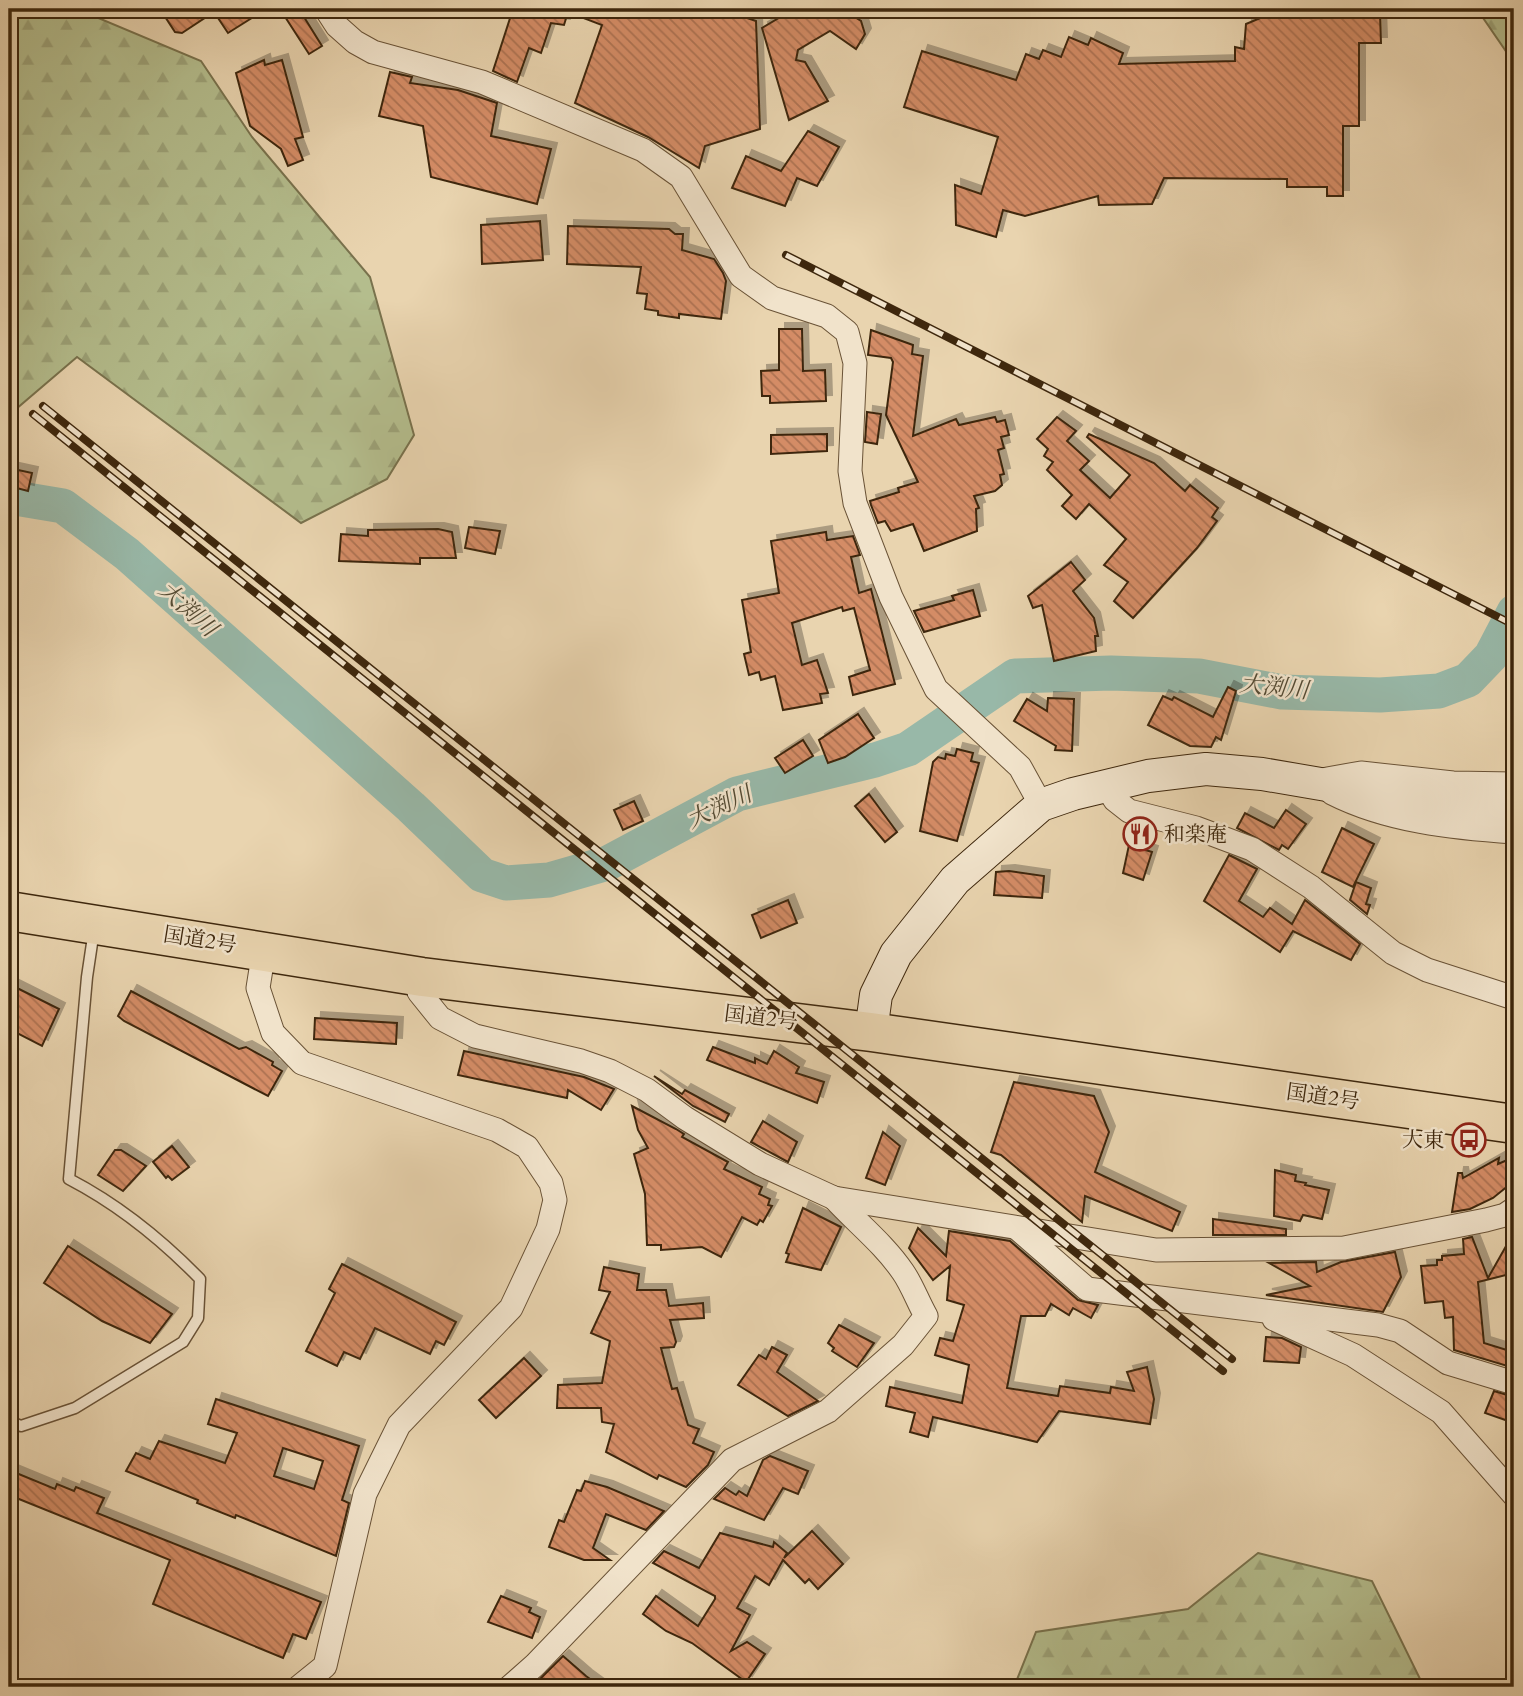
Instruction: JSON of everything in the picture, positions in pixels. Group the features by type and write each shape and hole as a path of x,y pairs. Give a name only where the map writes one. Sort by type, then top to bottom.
{"highway":[{"name":"国道2号","path":"9,911 422,977 871,1032 1514,1124"}],"street":[{"path":"326,9 337,26 355,43 373,52 482,82 643,150 681,177 741,276 772,298 827,316 847,332 855,363 850,471 855,503 891,597 936,690 1020,768 1041,805"},
{"path":"871,1032 876,995 896,954 955,880 1041,805 1148,776 1206,769 1420,800 1514,808"},
{"path":"1310,782 1361,773 1452,783 1514,784"},
{"path":"1310,782 1359,807 1456,828 1514,832"},
{"path":"1106,786 1115,800 1129,811 1196,828 1252,849 1311,887 1392,953 1426,970 1514,998"},
{"path":"264,950 258,988 265,1010 273,1033 302,1062 497,1130 527,1147 551,1183 555,1200 548,1229 511,1308 399,1425 365,1494 325,1666 299,1687"},
{"path":"422,977 419,992 440,1018 475,1036 580,1061 610,1071 647,1090 685,1118 760,1164 834,1198 1156,1250 1344,1248 1486,1220 1514,1209"},
{"path":"1486,1220 1514,1195"},
{"path":"510,1687 535,1665 732,1461 828,1411 903,1345 926,1317 904,1273 881,1245 862,1229 834,1198"},
{"path":"1017,1227 1087,1289 1378,1325 1400,1331 1448,1363 1514,1383"},
{"path":"1255,1310 1353,1355 1441,1412 1514,1495"}],"lane":[{"path":"9,1421 21,1426 75,1408 183,1342 198,1318 200,1279 170,1248 113,1204 69,1179 87,977 95,924"}],"green space":[{"path":"9,9 77,9 201,61 252,137 370,277 414,435 387,479 301,523 77,357 9,415"},
{"path":"898,9 1194,9 901,11"},
{"path":"1422,9 1514,9 1514,63 1481,15"},
{"path":"1258,1553 1372,1581 1424,1687 1014,1687 1036,1632 1188,1609"}],"building":[{"path":"160,9 266,9 228,33 214,12 182,33 175,32"},
{"path":"280,9 299,9 322,46 309,54"},
{"path":"513,9 734,9 732,13 756,21 760,129 705,146 699,168 648,137 575,103 602,25 568,12 564,25 551,23 541,53 529,48 517,82 493,71"},
{"path":"794,9 842,9 861,21 865,34 856,49 830,31 798,50 796,60 805,62 828,101 789,120 762,28"},
{"path":"1282,9 1368,9 1380,14 1381,43 1359,43 1359,126 1343,126 1343,196 1327,196 1327,187 1287,187 1287,179 1164,178 1152,204 1099,205 1098,196 1025,216 1003,210 996,237 956,225 955,185 981,194 998,137 904,107 922,51 1016,80 1026,54 1039,59 1043,50 1061,57 1069,37 1088,45 1091,38 1123,53 1119,64 1235,61 1235,47 1244,49 1246,24"},
{"path":"264,60 265,65 282,60 303,137 295,139 303,160 288,166 281,149 250,126 236,73"},
{"path":"390,72 412,77 410,83 458,90 497,103 491,136 551,149 537,204 431,177 423,126 379,116"},
{"path":"808,131 839,147 817,186 797,178 785,206 732,188 746,156 781,171"},
{"path":"540,221 543,260 482,264 481,225"},
{"path":"568,226 669,229 675,234 683,234 682,250 714,259 723,273 726,281 721,319 679,314 679,318 658,315 658,311 645,309 647,294 637,293 641,267 567,264"},
{"path":"779,329 802,329 803,371 825,370 826,401 770,403 770,396 762,396 761,371 779,370"},
{"path":"871,330 913,345 912,354 923,356 913,436 956,419 959,425 995,417 997,422 1005,420 1009,435 1001,437 1004,448 998,450 1004,474 1000,475 1002,485 995,491 974,496 979,508 976,509 977,531 924,551 913,524 891,531 885,521 878,523 870,501 899,492 898,488 918,482 886,415 893,362 891,358 868,355"},
{"path":"867,412 881,414 877,444 865,442"},
{"path":"1057,417 1076,431 1067,441 1089,461 1080,470 1110,498 1130,475 1087,437 1089,434 1154,463 1185,491 1190,485 1218,508 1212,517 1217,521 1197,548 1133,618 1114,601 1128,582 1104,565 1126,539 1089,504 1076,519 1062,506 1072,495 1047,470 1053,462 1044,456 1048,449 1037,439"},
{"path":"827,434 827,451 771,454 771,435"},
{"path":"9,468 32,473 28,491 9,486"},
{"path":"469,527 500,531 495,554 465,548"},
{"path":"438,529 452,532 456,558 420,558 420,564 339,561 341,534 368,536 368,530"},
{"path":"826,532 827,540 853,536 860,555 851,557 859,593 871,589 895,684 853,695 849,677 870,670 854,608 843,611 842,607 792,623 802,665 817,660 828,693 820,694 822,703 783,710 775,676 761,680 759,672 749,675 744,654 751,652 742,600 779,593 771,541"},
{"path":"1071,562 1085,580 1073,591 1094,618 1098,636 1095,636 1096,651 1054,661 1042,605 1033,608 1028,596"},
{"path":"973,590 980,616 924,632 914,611 954,600 952,596"},
{"path":"1228,687 1236,691 1221,740 1216,737 1211,747 1190,746 1148,725 1163,696 1172,700 1174,697 1213,717"},
{"path":"1048,698 1074,699 1072,751 1055,750 1056,746 1014,721 1027,699 1047,711"},
{"path":"858,714 874,738 845,757 828,763 819,740"},
{"path":"803,740 813,756 785,773 775,758"},
{"path":"957,749 973,753 971,761 979,763 957,841 920,831 933,762 938,757 945,759 946,754 955,756"},
{"path":"869,794 897,832 885,842 855,806"},
{"path":"634,801 643,821 623,830 614,810"},
{"path":"1286,810 1306,824 1288,849 1282,845 1279,850 1237,828 1245,813 1274,828"},
{"path":"1342,828 1374,844 1353,887 1322,872"},
{"path":"1129,845 1152,852 1143,880 1123,873"},
{"path":"1229,855 1257,869 1239,901 1263,917 1270,908 1292,924 1305,900 1360,944 1351,960 1293,931 1280,952 1204,901"},
{"path":"996,872 1044,876 1042,898 994,895"},
{"path":"1356,882 1371,888 1366,904 1370,905 1367,914 1350,900"},
{"path":"788,900 797,923 761,938 752,915"},
{"path":"9,984 59,1009 42,1046 9,1029"},
{"path":"131,991 239,1049 246,1047 273,1062 272,1065 282,1071 268,1096 124,1021 118,1016"},
{"path":"315,1018 397,1023 396,1044 314,1039"},
{"path":"713,1047 755,1063 755,1058 767,1064 774,1051 799,1067 796,1073 824,1082 817,1103 707,1060"},
{"path":"464,1051 584,1077 614,1089 601,1110 568,1090 567,1098 458,1075"},
{"path":"654,1076 682,1094 685,1090 729,1114 725,1122 693,1106"},
{"path":"1014,1082 1094,1096 1109,1132 1095,1172 1180,1212 1172,1231 1085,1196 1082,1222 1001,1155 991,1152"},
{"path":"632,1106 676,1129 684,1134 682,1137 728,1162 724,1169 762,1187 759,1194 770,1199 768,1205 772,1206 763,1222 760,1220 757,1225 742,1217 721,1257 702,1247 661,1250 661,1245 647,1245 645,1194 634,1154 648,1148 638,1130"},
{"path":"763,1121 797,1142 788,1162 751,1142"},
{"path":"883,1132 900,1146 885,1185 866,1178"},
{"path":"172,1146 189,1167 172,1180 168,1176 166,1178 153,1162"},
{"path":"115,1150 121,1150 146,1166 123,1191 98,1175"},
{"path":"1514,1157 1514,1181 1493,1198 1470,1209 1452,1212 1458,1173 1462,1173 1463,1178 1499,1158 1498,1164"},
{"path":"1275,1170 1296,1175 1295,1181 1306,1183 1305,1185 1329,1190 1322,1219 1303,1215 1300,1221 1274,1216"},
{"path":"803,1208 841,1227 821,1270 786,1262 789,1254 786,1253"},
{"path":"1213,1219 1286,1229 1286,1235 1213,1235"},
{"path":"918,1228 946,1256 949,1231 1010,1241 1078,1300 1098,1305 1091,1318 1073,1308 1069,1315 1051,1304 1045,1316 1021,1316 1007,1388 1058,1396 1060,1386 1110,1393 1111,1387 1134,1391 1127,1372 1147,1367 1154,1399 1150,1424 1059,1411 1037,1442 933,1417 928,1437 910,1432 915,1413 886,1406 890,1387 962,1403 969,1365 935,1355 940,1338 953,1341 964,1305 947,1300 950,1266 933,1280 909,1248"},
{"path":"1514,1232 1514,1273 1478,1282 1484,1343 1510,1351 1514,1342 1514,1368 1454,1350 1453,1317 1445,1318 1443,1301 1425,1303 1421,1266 1437,1265 1437,1260 1442,1260 1442,1256 1464,1254 1463,1239 1472,1237 1488,1278"},
{"path":"68,1246 172,1314 150,1343 102,1321 44,1283"},
{"path":"1395,1252 1401,1277 1383,1312 1266,1295 1310,1286 1269,1263 1316,1262 1317,1272 1341,1262"},
{"path":"342,1264 456,1322 444,1345 436,1341 430,1354 375,1328 360,1359 344,1352 337,1366 306,1351 335,1293 329,1289"},
{"path":"604,1267 639,1274 637,1290 666,1290 669,1306 703,1303 704,1318 670,1320 676,1342 674,1347 661,1348 672,1389 677,1388 688,1425 699,1429 693,1443 714,1452 708,1465 686,1487 659,1475 657,1479 606,1452 614,1424 602,1422 601,1408 557,1408 558,1385 602,1383 610,1341 591,1333 610,1292 599,1290"},
{"path":"839,1325 874,1343 857,1367 832,1351 834,1348 828,1343"},
{"path":"1266,1337 1282,1338 1301,1347 1299,1363 1264,1361"},
{"path":"772,1347 787,1355 777,1372 818,1401 788,1416 738,1385 759,1355 766,1359"},
{"path":"524,1358 541,1376 496,1418 479,1400"},
{"path":"1494,1391 1514,1397 1514,1423 1485,1413"},
{"path":"216,1399 359,1446 342,1500 349,1503 336,1556 236,1515 235,1518 197,1503 198,1500 126,1471 136,1453 150,1459 159,1441 225,1463 237,1433 208,1424","holes":["283,1448 323,1461 314,1489 274,1476"]},
{"path":"770,1456 808,1471 798,1494 783,1488 764,1520 714,1499 725,1488 736,1495 739,1491 747,1496 763,1460"},
{"path":"9,1470 55,1489 57,1484 74,1491 76,1487 104,1498 97,1513 321,1602 306,1639 293,1634 283,1658 153,1604 170,1560 9,1495"},
{"path":"585,1481 607,1487 664,1511 646,1530 606,1514 593,1548 610,1560 584,1560 549,1547 559,1520 564,1522 577,1490 581,1491"},
{"path":"812,1531 843,1564 818,1589 809,1579 805,1583 783,1560 769,1585 755,1576 737,1608 750,1615 731,1651 747,1642 765,1654 746,1682 692,1643 666,1631 643,1614 656,1596 698,1626 715,1599 715,1596 653,1563 664,1551 699,1568 720,1533 773,1547 774,1542 787,1553 784,1558"},
{"path":"501,1596 531,1608 529,1612 540,1617 532,1638 488,1622"},
{"path":"563,1656 601,1687 543,1687 537,1682"}],"waterway":[{"name":"大渕川","path":"9,497 63,506 127,554 411,807 482,875 506,883 549,880 608,863 737,794 875,760 908,749 1015,676 1111,673 1199,676 1282,692 1380,695 1439,691 1468,680 1491,656 1514,612"}],"railway":[{"path":"786,255 1514,625"},
{"path":"43,406 1232,1359"},
{"path":"33,414 1223,1371"}],"place":[{"name":"和楽庵","path":"1140,834"},
{"name":"大東","path":"1469,1140"}]}
